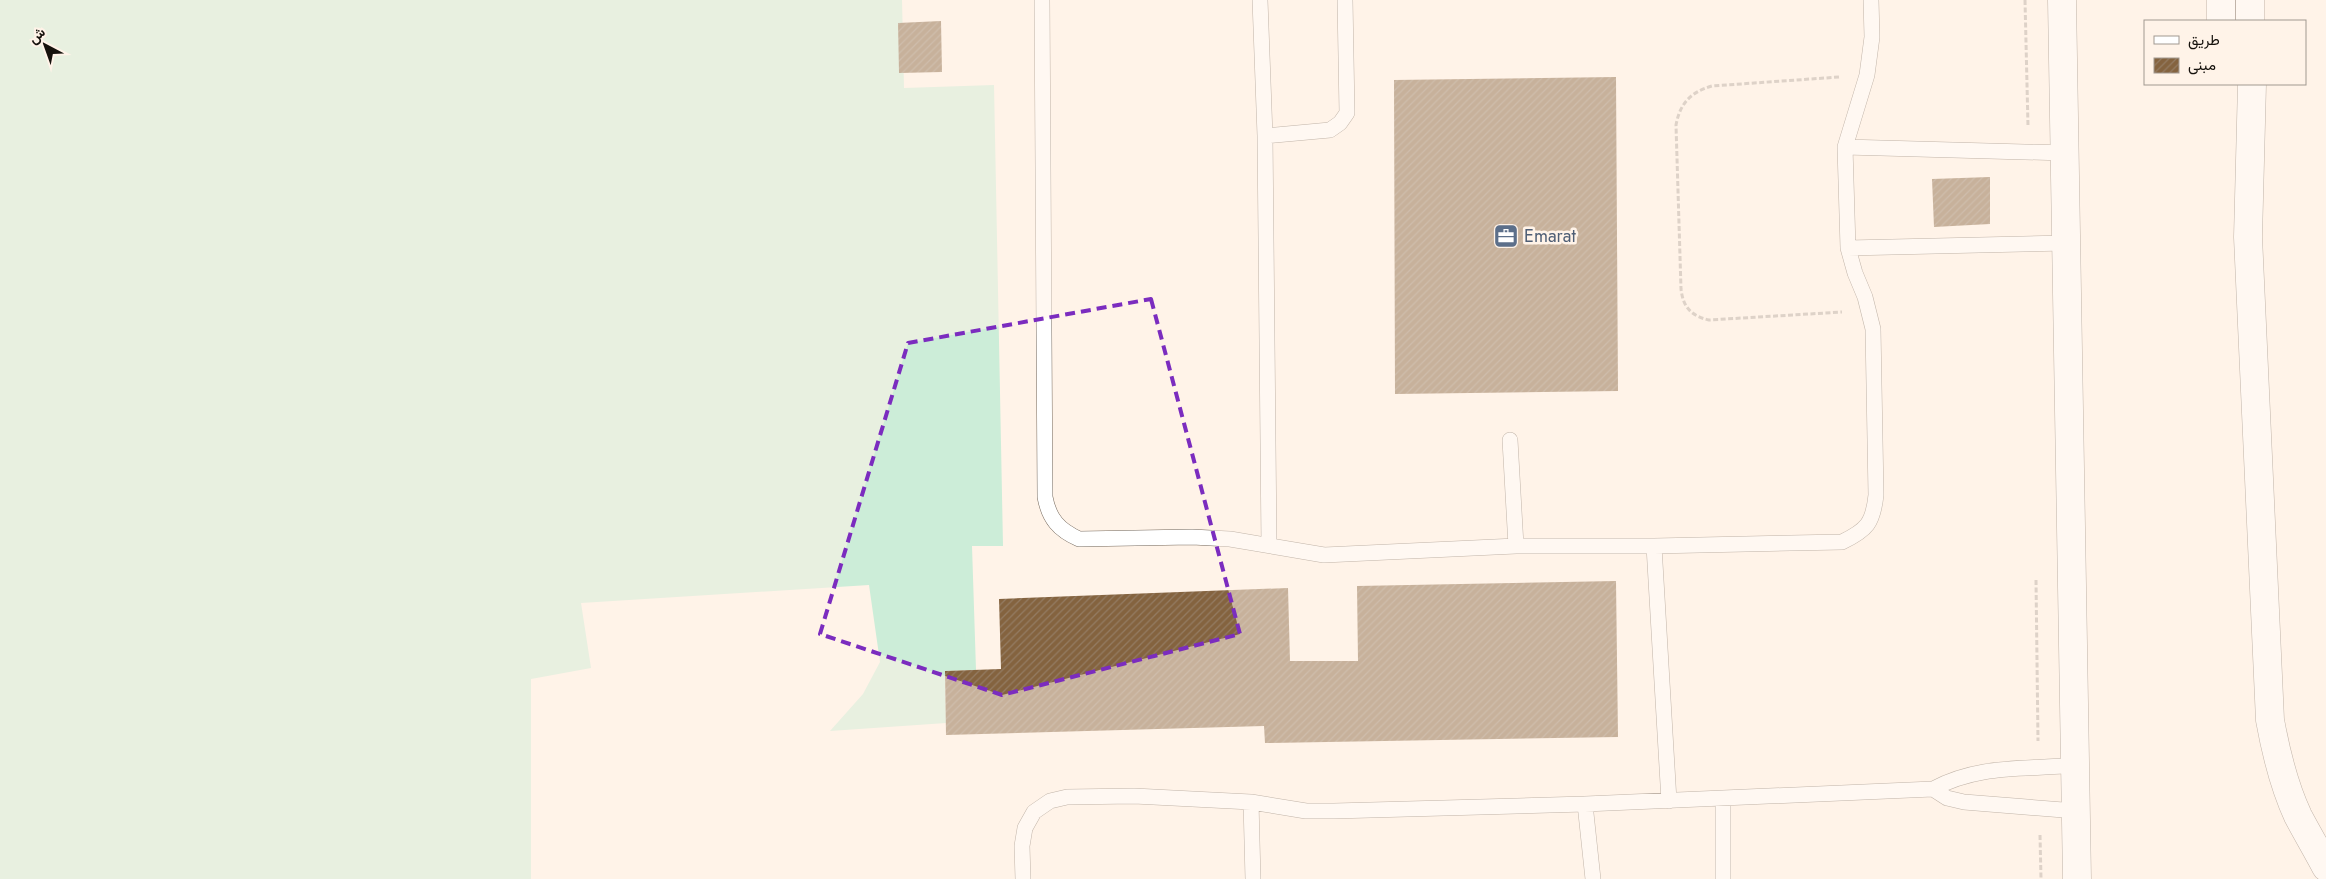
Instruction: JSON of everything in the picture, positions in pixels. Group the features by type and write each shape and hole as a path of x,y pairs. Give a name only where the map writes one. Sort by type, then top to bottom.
{"main road":[{"path":"2062,0 2078,879"},
{"path":"2221,0 2221,20"},
{"path":"2250,0 2250,20"},
{"path":"2249,90 2248,237 2270,720 2276,753 2286,785 2298,815 2326,867"}],"lane":[{"path":"1042,0 1045,487 1048,511 1055,523 1066,533 1079,539 1192,537 1230,539 1324,555 1516,546 1654,546 1842,542 1861,533 1874,516 1876,494 1875,348 1869,310 1848,248 1845,147 1867,75 1872,37 1871,0"},
{"path":"1260,0 1265,136 1269,545"},
{"path":"1265,136 1330,130 1340,123 1347,113 1345,0"},
{"path":"1845,147 2065,153"},
{"path":"1848,248 2066,243"},
{"path":"1510,440 1516,546"},
{"path":"1654,546 1669,801"},
{"path":"1022,879 1022,846 1025,828 1034,812 1050,801 1068,797 1134,796 1252,802 1306,811 1585,804 1933,788 1964,774 1982,771 2075,765"},
{"path":"1933,788 1947,798 1964,802 2076,811"},
{"path":"1723,798 1723,879"},
{"path":"1252,802 1253,879"},
{"path":"1585,804 1593,879"}],"path":[{"path":"1867,75 1712,86 1698,90 1687,99 1679,110 1676,124 1681,289 1682,300 1688,310 1698,317 1709,320 1869,310"}],"highlighted area":[{"path":"1151,299 1240,634 1002,695 820,634 908,343"}],"green space":[{"path":"0,0 902,0 904,88 994,85 1003,546 972,546 976,670 945,671 946,723 830,731 863,694 880,662 869,585 581,603 591,668 531,679 531,879 0,879"}],"building":[{"path":"941,21 942,72 899,73 898,23"},
{"name":"Emarat","path":"1616,77 1618,391 1395,394 1394,80"},
{"path":"1990,177 1990,224 1934,227 1932,179"},
{"path":"1616,581 1618,737 1265,743 1264,726 946,735 945,671 1001,669 999,599 1288,588 1290,661 1358,661 1357,586"}],"place":[{"name":"Emarat","path":"1506,236"}]}
